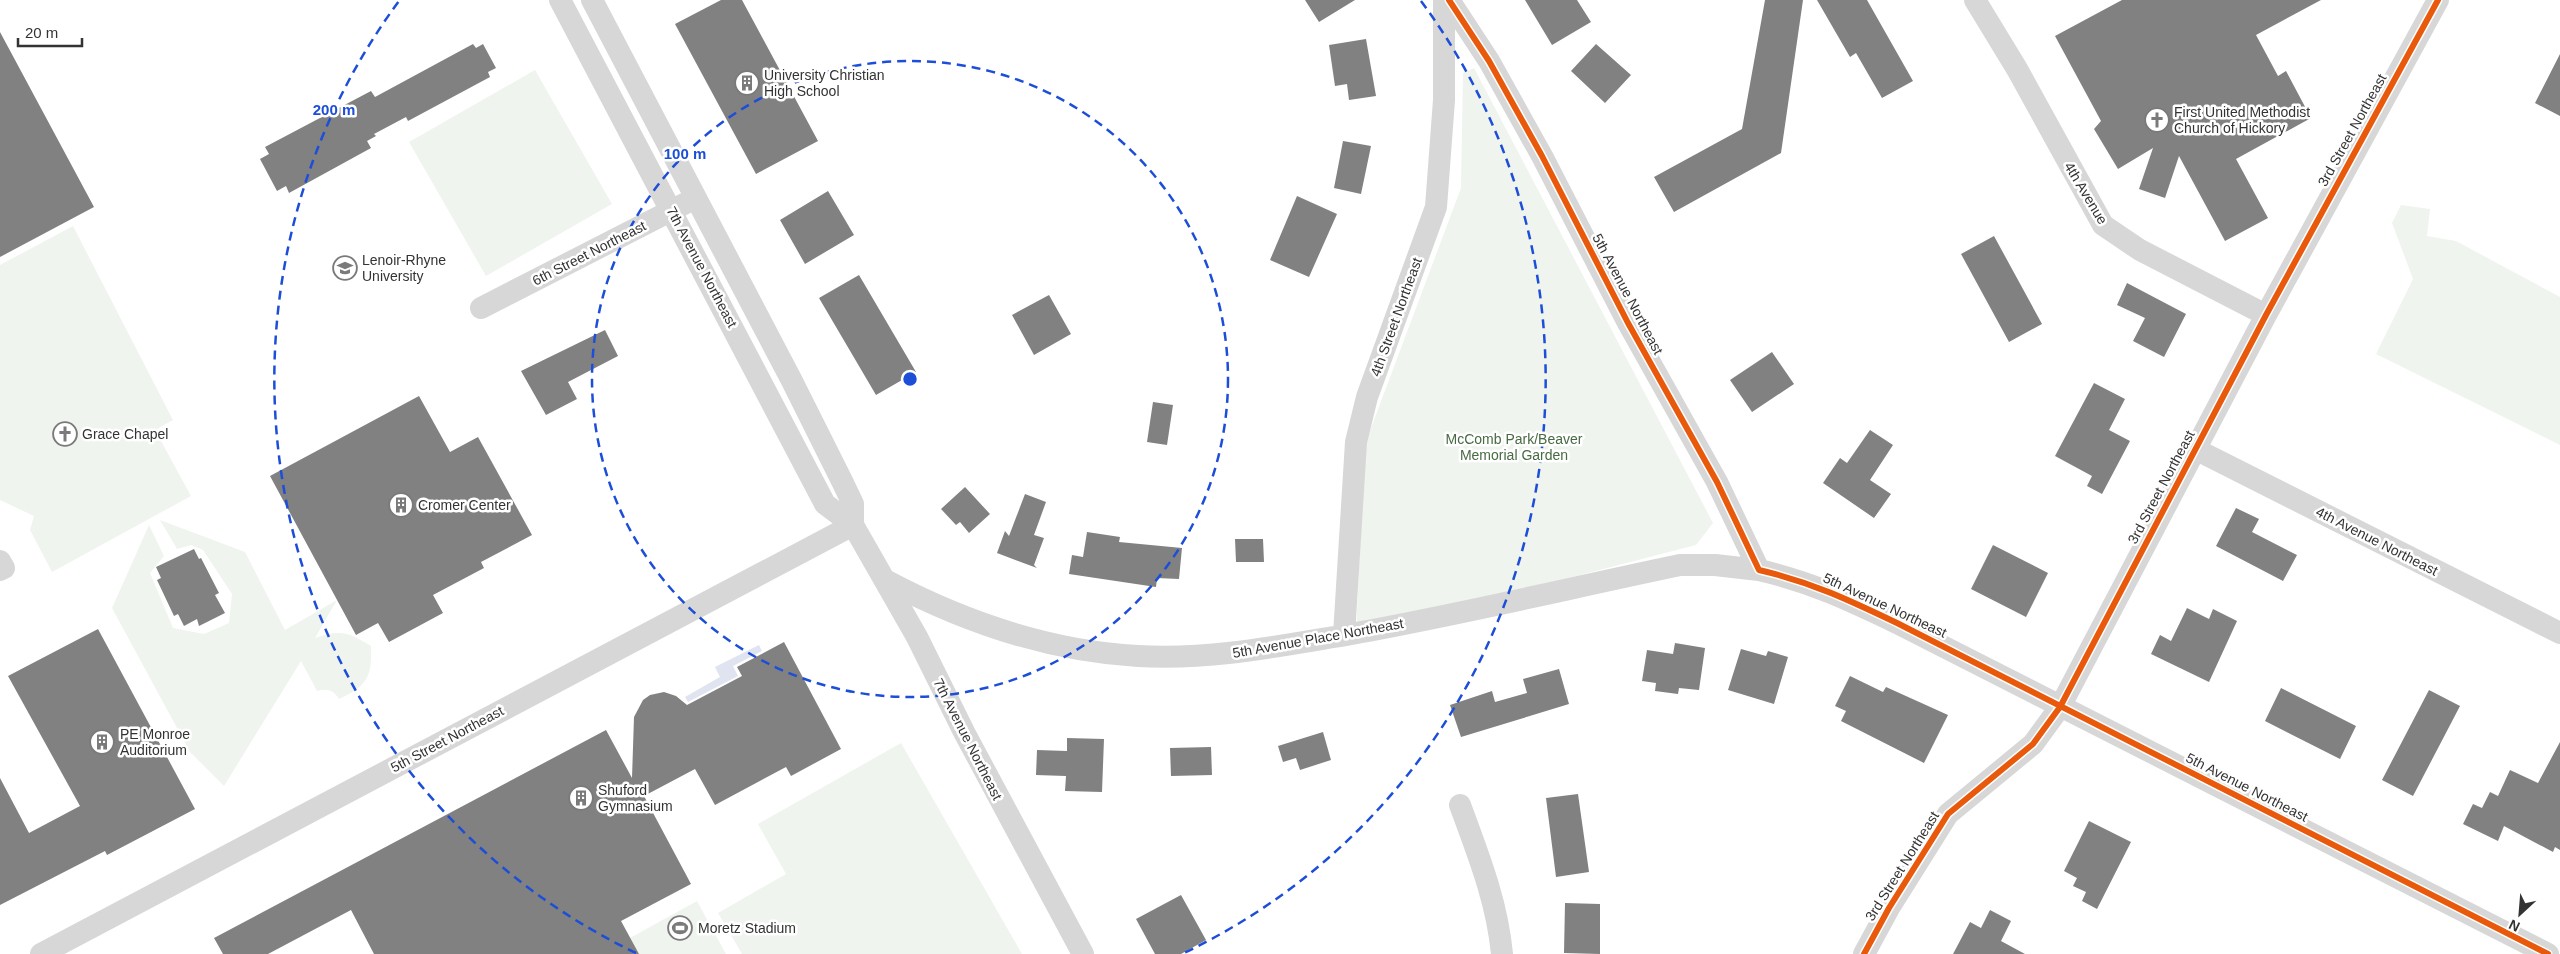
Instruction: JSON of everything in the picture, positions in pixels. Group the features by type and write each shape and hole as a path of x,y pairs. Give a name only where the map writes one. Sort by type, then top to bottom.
{"street":[{"name":"7th Avenue Northeast","path":"560,0 825,504 854,524"},
{"name":"7th Avenue Northeast","path":"592,0 843,483 853,504 854,524 1083,954"},
{"name":"4th Street Northeast","path":"1344,635 1356,442 1367,397 1436,207 1444,100 1444,0"},
{"name":"5th Avenue Northeast","path":"1449,0 1488,61 1542,156 1628,323 1717,482 1759,570 1801,580 1834,592 2548,954"},
{"name":"4th Avenue","path":"1976,0 2017,68 2103,225 2140,250 2266,315"},
{"name":"3rd Street Northeast","path":"1864,954 1889,908 1948,814 2033,744 2060,707 2266,315 2438,0"},
{"name":"6th Street Northeast","path":"481,308 696,198"},
{"name":"4th Avenue Northeast","path":"2195,449 2560,633"},
{"name":"5th Street Northeast","path":"41,954 854,524"},
{"name":"5th Avenue Place Northeast","path":"885,580 930,604 989,628 1056,645 1097,652 1139,656 1202,656 1244,652 1344,635 1680,565 1715,565 1759,570"},
{"path":"1460,805 1493,896 1502,954"}],"green space":[{"name":"McComb Park/Beaver Memorial Garden","path":"1474,68 1713,523 1696,545 1356,633 1365,444 1461,188 1463,73"},
{"path":"535,70 612,204 486,276 409,142"},
{"path":"2401,205 2430,209 2427,236 2456,241 2560,297 2560,445 2376,354 2413,279 2392,223"},
{"path":"73,226 173,420 155,430 191,496 52,572 30,530 34,516 0,500 0,265"},
{"path":"160,520 245,552 285,630 337,600 315,638 331,633 344,633 371,646 371,665 366,679 356,689 339,699 330,690 317,691 301,661 224,786 190,752 112,608 149,525 164,556 150,573 173,628 204,634 229,623 232,594 203,550 191,545 177,549"},
{"path":"901,743 1022,954 742,954 718,913 786,874 758,824"},
{"name":"Moretz Stadium","path":"697,901 726,954 601,954"}],"shaded area":[{"path":"759,645 762,651 733,666 738,676 688,702 685,697 720,677 715,667"}],"building":[{"name":"University Christian High School","path":"721,0 742,0 818,141 756,174 675,24"},
{"path":"1305,0 1355,0 1319,22"},
{"path":"1525,0 1577,0 1591,22 1552,45"},
{"path":"1765,0 1803,0 1781,153 1674,212 1654,177 1742,129"},
{"path":"1817,0 1867,0 1913,81 1882,98 1856,53 1850,57"},
{"name":"First United Methodist Church of Hickory","path":"2122,0 2321,0 2256,35 2278,76 2286,71 2311,118 2236,159 2268,218 2225,241 2179,156 2165,198 2139,189 2153,148 2118,169 2094,129 2101,121 2055,36"},
{"path":"0,32 94,207 0,257"},
{"path":"1366,39 1376,96 1349,100 1347,84 1335,86 1329,45"},
{"path":"473,44 476,48 483,44 496,68 488,72 490,77 408,121 406,117 374,134 376,136 367,141 371,148 289,193 286,186 277,191 260,159 269,154 265,147 371,91 375,97"},
{"path":"1596,44 1631,75 1605,103 1571,71"},
{"path":"2560,54 2560,116 2535,103"},
{"path":"1343,141 1371,146 1361,194 1334,188"},
{"path":"828,191 854,235 805,264 780,220"},
{"path":"1297,196 1337,214 1309,277 1270,260"},
{"path":"1994,236 2042,324 2009,342 1961,254"},
{"path":"859,275 916,372 876,395 819,298"},
{"path":"2127,283 2186,314 2164,357 2133,341 2145,318 2117,305"},
{"path":"1049,295 1071,334 1034,355 1012,315"},
{"path":"605,330 618,356 568,382 577,399 546,415 521,371"},
{"path":"1772,352 1794,384 1752,412 1730,380"},
{"path":"2094,383 2125,399 2109,430 2130,441 2102,494 2087,486 2092,476 2055,456"},
{"name":"Cromer Center","path":"419,396 450,452 478,437 532,535 481,562 484,568 433,595 443,613 389,642 378,623 356,635 270,476"},
{"path":"1153,402 1173,405 1167,445 1147,442"},
{"path":"1870,430 1893,445 1870,480 1891,494 1874,518 1823,483 1840,458 1847,463"},
{"path":"965,487 990,514 969,533 960,522 956,525 941,509"},
{"path":"1025,494 1046,502 1034,535 1044,538 1034,565 1037,568 997,553 1005,531 1009,536"},
{"path":"2236,508 2259,519 2252,532 2297,555 2283,581 2216,546"},
{"path":"1087,532 1120,537 1119,542 1182,548 1179,579 1157,578 1156,587 1069,574 1072,555 1083,557"},
{"path":"1235,539 1263,539 1264,562 1236,562"},
{"path":"1993,545 2048,573 2026,617 1971,589"},
{"path":"194,549 199,559 201,558 219,593 215,595 225,613 199,626 197,619 184,626 178,614 174,616 157,580 161,578 156,567"},
{"path":"2187,608 2209,619 2213,609 2237,621 2209,682 2151,654 2160,635 2171,641"},
{"name":"PE Monroe Auditorium","path":"98,629 195,809 107,855 105,851 0,905 0,778 29,833 80,806 8,676"},
{"name":"Shuford Gymnasium","path":"784,642 841,749 791,776 786,767 715,805 695,769 644,796 691,884 621,921 639,954 374,954 351,910 268,954 223,954 214,938 606,730 632,778 634,717 643,700 650,695 664,692 676,696 687,705 742,676 737,667"},
{"path":"1675,643 1705,648 1699,690 1679,688 1678,694 1655,691 1656,683 1642,681 1647,650 1673,654"},
{"path":"1741,649 1766,656 1768,651 1788,657 1774,704 1728,690"},
{"path":"1559,669 1569,704 1461,737 1450,705 1492,691 1495,702 1527,693 1523,679"},
{"path":"1850,676 1883,692 1886,687 1948,715 1924,763 1841,721 1846,711 1835,706"},
{"path":"2281,688 2356,726 2340,759 2265,721"},
{"path":"2429,690 2460,706 2413,796 2382,780"},
{"path":"1323,732 1331,760 1300,770 1296,758 1283,762 1278,746"},
{"path":"1067,738 1104,739 1102,792 1065,791 1066,776 1036,775 1037,750 1067,751"},
{"path":"2560,742 2560,850 2555,847 2553,852 2504,826 2498,841 2463,824 2473,804 2482,808 2490,792 2498,796 2510,770 2538,783"},
{"path":"1211,747 1212,775 1171,776 1170,748"},
{"path":"1578,794 1589,872 1556,877 1546,798"},
{"path":"2089,821 2131,842 2097,909 2082,901 2086,892 2073,886 2077,878 2064,871"},
{"path":"1181,895 1206,940 1181,954 1155,954 1136,919"},
{"path":"1565,903 1600,904 1600,954 1564,953"},
{"path":"1990,910 2011,921 2001,941 2025,954 1953,954 1970,922 1981,928"}],"cycle path":[{"path":"1449,0 1489,61 1542,156 1628,323 1717,482 1759,570 1813,586 1897,623 2548,954"},
{"path":"1864,954 1889,908 1948,814 2033,744 2060,707 2266,315 2438,0"}],"place":[{"name":"University Christian High School","path":"747,83"},
{"name":"First United Methodist Church of Hickory","path":"2157,120"},
{"name":"Lenoir-Rhyne University","path":"345,268"},
{"name":"Grace Chapel","path":"65,434"},
{"name":"Cromer Center","path":"401,505"},
{"name":"PE Monroe Auditorium","path":"102,742"},
{"name":"Shuford Gymnasium","path":"581,798"},
{"name":"Moretz Stadium","path":"680,928"}]}
